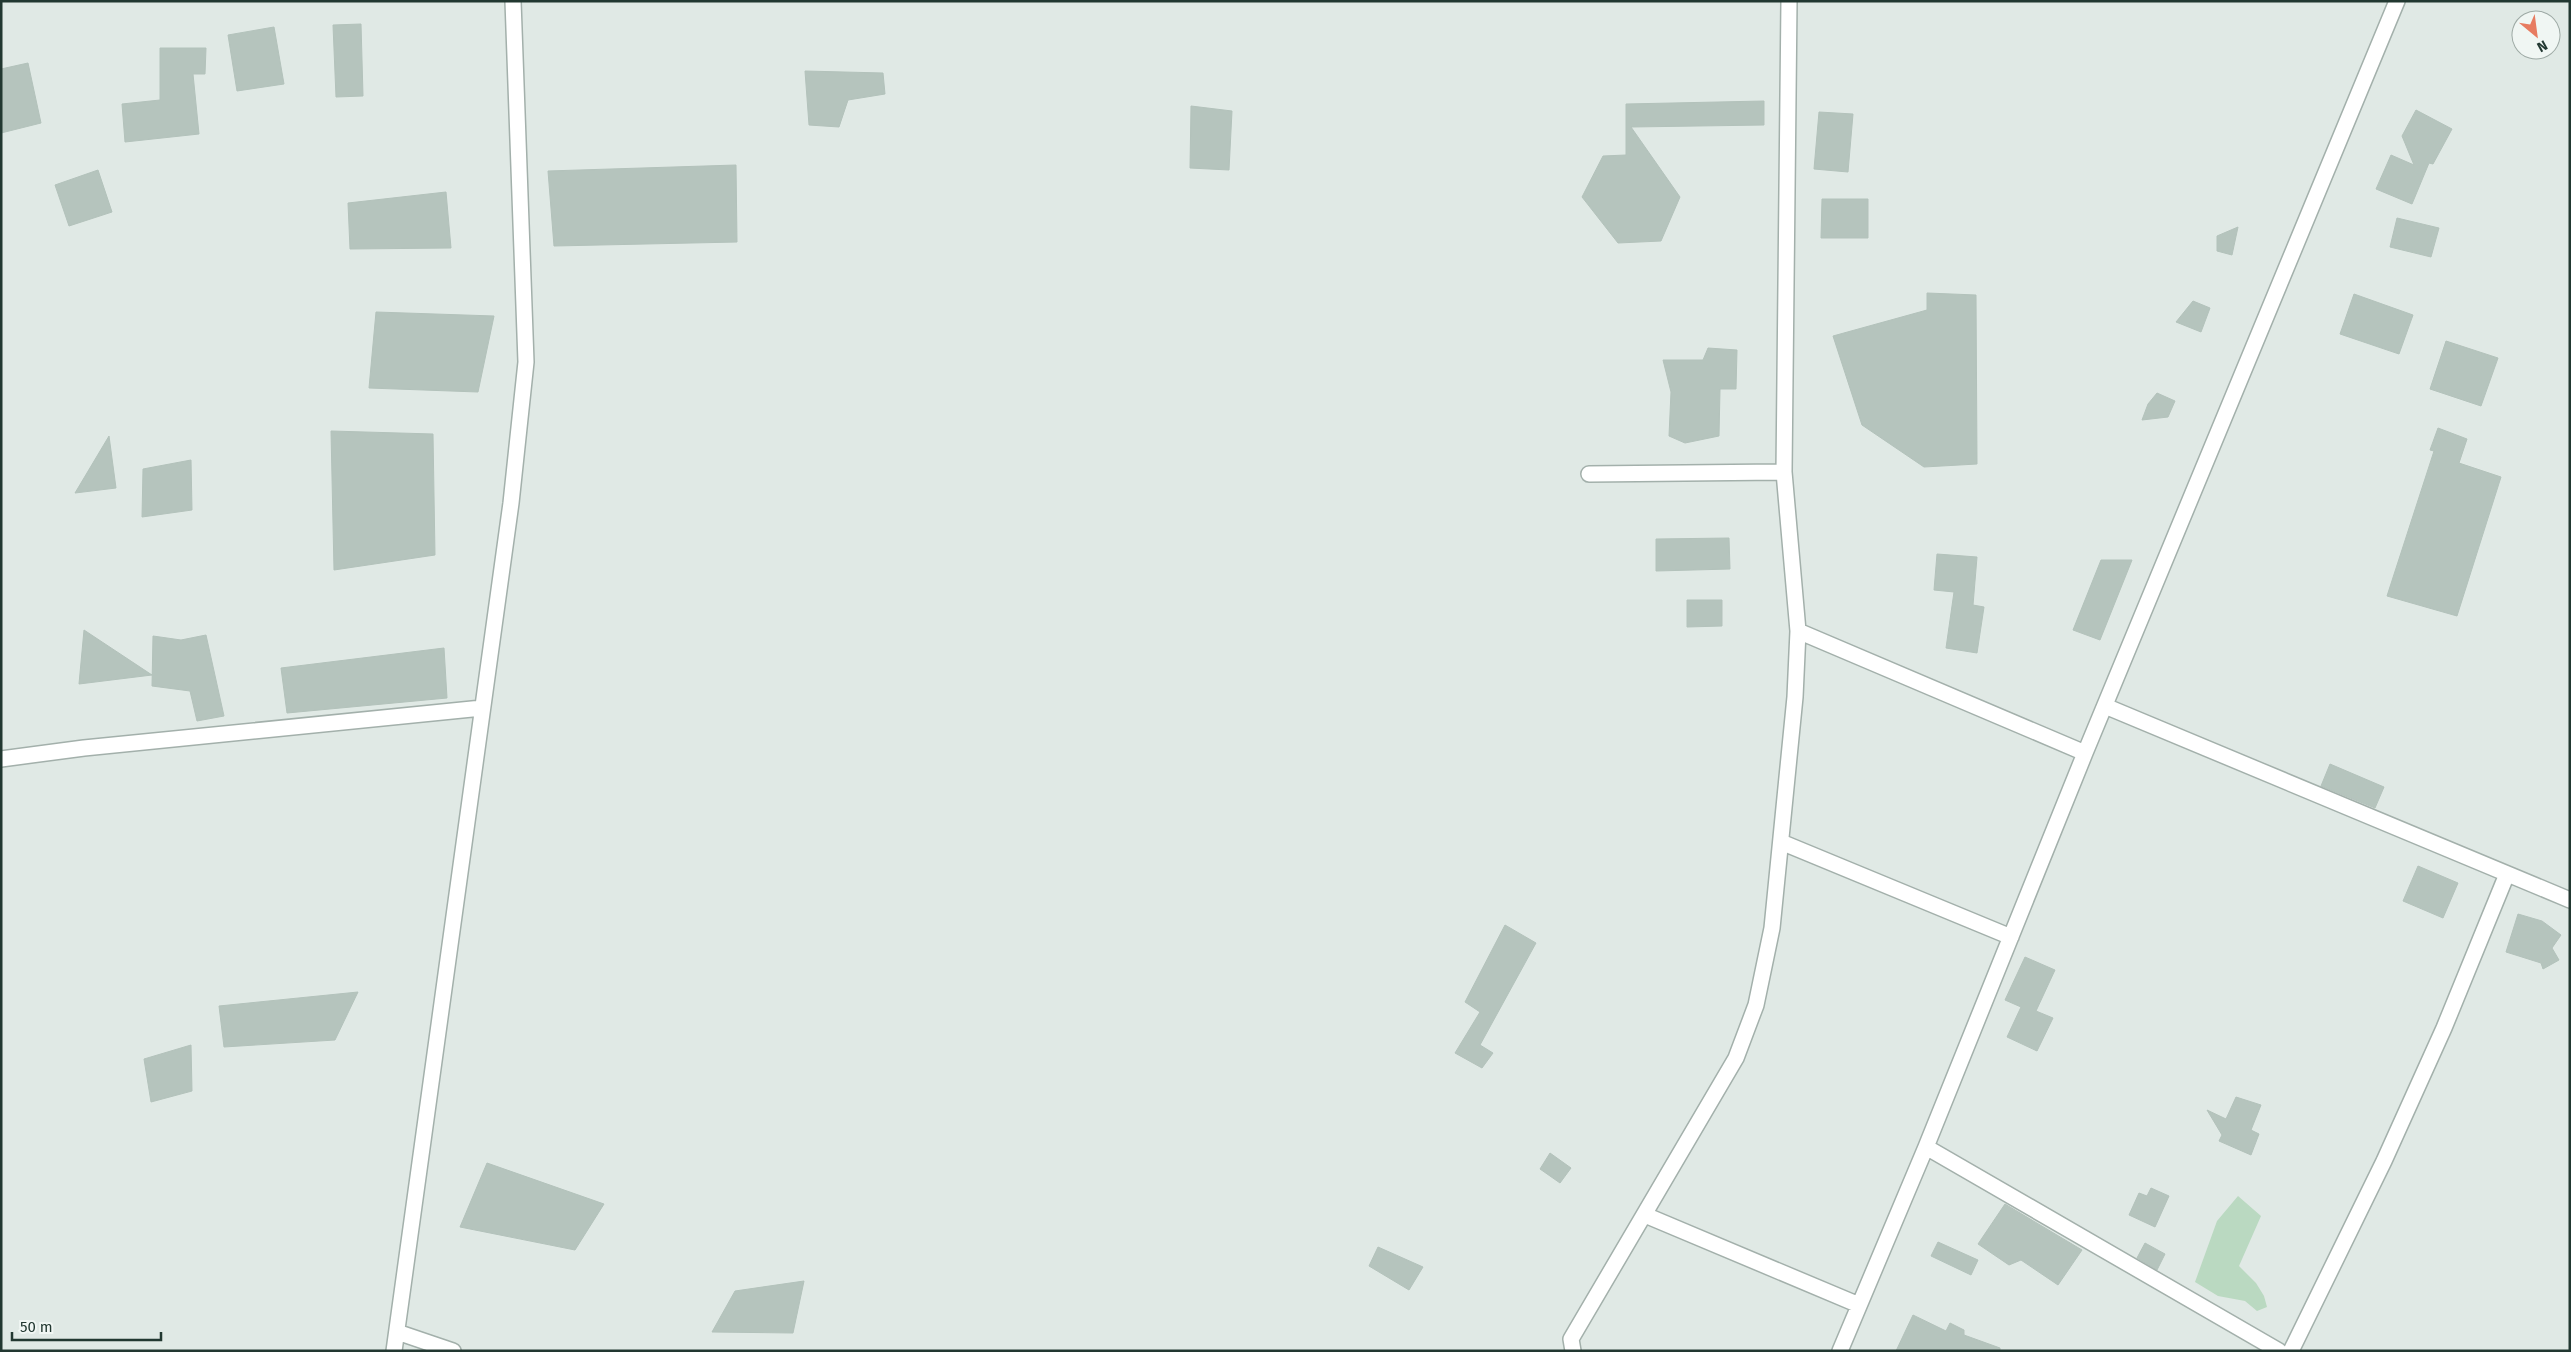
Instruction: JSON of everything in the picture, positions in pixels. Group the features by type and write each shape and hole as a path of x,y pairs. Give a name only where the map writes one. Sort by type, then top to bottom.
{"street":[{"path":"394,1351 511,504 526,362 513,1"},
{"path":"1573,1351 1571,1339 1736,1058 1756,1005 1772,928 1795,697 1798,631 1784,472 1789,1"},
{"path":"1840,1351 1926,1146 2085,753 2397,1"},
{"path":"1589,474 1784,472"},
{"path":"1798,631 2085,753"},
{"path":"2105,706 2570,900"},
{"path":"1,759 84,748 482,708"},
{"path":"1781,842 2011,937"},
{"path":"2291,1351 2384,1161 2444,1028 2507,874"},
{"path":"1926,1146 2279,1351"},
{"path":"1645,1215 1859,1305"},
{"path":"396,1332 453,1351"}],"green space":[{"path":"2238,1196 2261,1216 2239,1266 2256,1283 2264,1296 2267,1307 2257,1311 2245,1301 2218,1296 2195,1282 2217,1221"}],"building":[{"path":"361,24 363,96 336,97 333,25"},
{"path":"274,27 284,84 237,91 228,35"},
{"path":"160,48 206,48 205,74 193,74 199,134 125,142 122,104 160,100"},
{"path":"28,63 41,123 1,133 1,69"},
{"path":"805,71 883,73 885,94 848,100 839,127 809,125"},
{"path":"1764,101 1764,125 1631,127 1680,197 1661,241 1618,243 1582,197 1603,156 1626,155 1626,104"},
{"path":"1191,106 1232,111 1229,170 1190,168"},
{"path":"2416,110 2452,129 2433,164 2429,163 2412,204 2376,189 2391,155 2414,165 2402,136"},
{"path":"1819,112 1853,114 1848,172 1814,169"},
{"path":"736,165 737,242 554,246 548,171"},
{"path":"98,170 112,212 69,226 55,185"},
{"path":"446,192 451,248 350,249 348,203"},
{"path":"1822,199 1868,199 1868,238 1821,238"},
{"path":"2397,218 2439,228 2431,257 2390,247"},
{"path":"2238,227 2232,255 2217,251 2217,236"},
{"path":"1927,293 1976,295 1977,464 1924,467 1862,425 1833,336 1927,310"},
{"path":"2354,294 2413,315 2399,354 2340,334"},
{"path":"2193,301 2210,308 2201,332 2176,322"},
{"path":"376,312 494,316 478,392 369,388"},
{"path":"2446,341 2498,358 2481,406 2430,389"},
{"path":"1708,348 1737,350 1736,389 1720,389 1719,436 1685,443 1669,436 1671,392 1663,360 1703,360"},
{"path":"2157,393 2175,401 2168,417 2142,420 2148,404"},
{"path":"2438,428 2467,439 2459,463 2501,477 2457,616 2387,596 2434,451 2430,450"},
{"path":"331,431 433,434 435,555 334,570"},
{"path":"109,436 116,488 75,493"},
{"path":"191,460 192,510 142,517 143,469"},
{"path":"1729,538 1730,569 1656,571 1656,539"},
{"path":"1937,554 1977,557 1973,605 1984,607 1977,653 1946,648 1954,592 1934,590"},
{"path":"2101,560 2132,560 2100,640 2073,630"},
{"path":"1687,600 1722,600 1722,626 1687,627"},
{"path":"84,630 152,675 79,684"},
{"path":"206,635 224,716 197,721 190,691 152,686 153,636 181,640"},
{"path":"444,648 447,698 287,713 281,668"},
{"path":"2330,764 2384,787 2375,808 2321,786"},
{"path":"2418,866 2458,883 2443,918 2403,901"},
{"path":"2518,914 2542,921 2561,935 2552,948 2559,960 2543,969 2541,963 2506,952"},
{"path":"1505,925 1536,943 1480,1045 1493,1053 1482,1068 1455,1053 1480,1012 1465,1002"},
{"path":"2025,957 2055,970 2036,1011 2053,1018 2037,1051 2007,1037 2021,1007 2005,1000"},
{"path":"358,992 335,1040 224,1047 219,1006"},
{"path":"191,1045 192,1091 151,1102 144,1059"},
{"path":"2236,1097 2261,1105 2251,1130 2259,1134 2251,1155 2219,1141 2222,1135 2207,1110 2226,1119"},
{"path":"1550,1153 1571,1168 1560,1183 1540,1169"},
{"path":"487,1163 604,1204 575,1250 460,1227"},
{"path":"2151,1188 2169,1196 2155,1227 2129,1215 2139,1193 2147,1196"},
{"path":"2005,1204 2082,1250 2058,1285 2021,1260 2009,1265 1978,1244"},
{"path":"1938,1242 1978,1260 1971,1275 1931,1256"},
{"path":"2145,1243 2165,1254 2157,1270 2137,1258"},
{"path":"1378,1247 1423,1267 1409,1290 1369,1266"},
{"path":"804,1281 793,1333 712,1332 735,1291"},
{"path":"1913,1315 1946,1331 1950,1323 1964,1330 1964,1335 2000,1348 2000,1351 1896,1351"}]}
